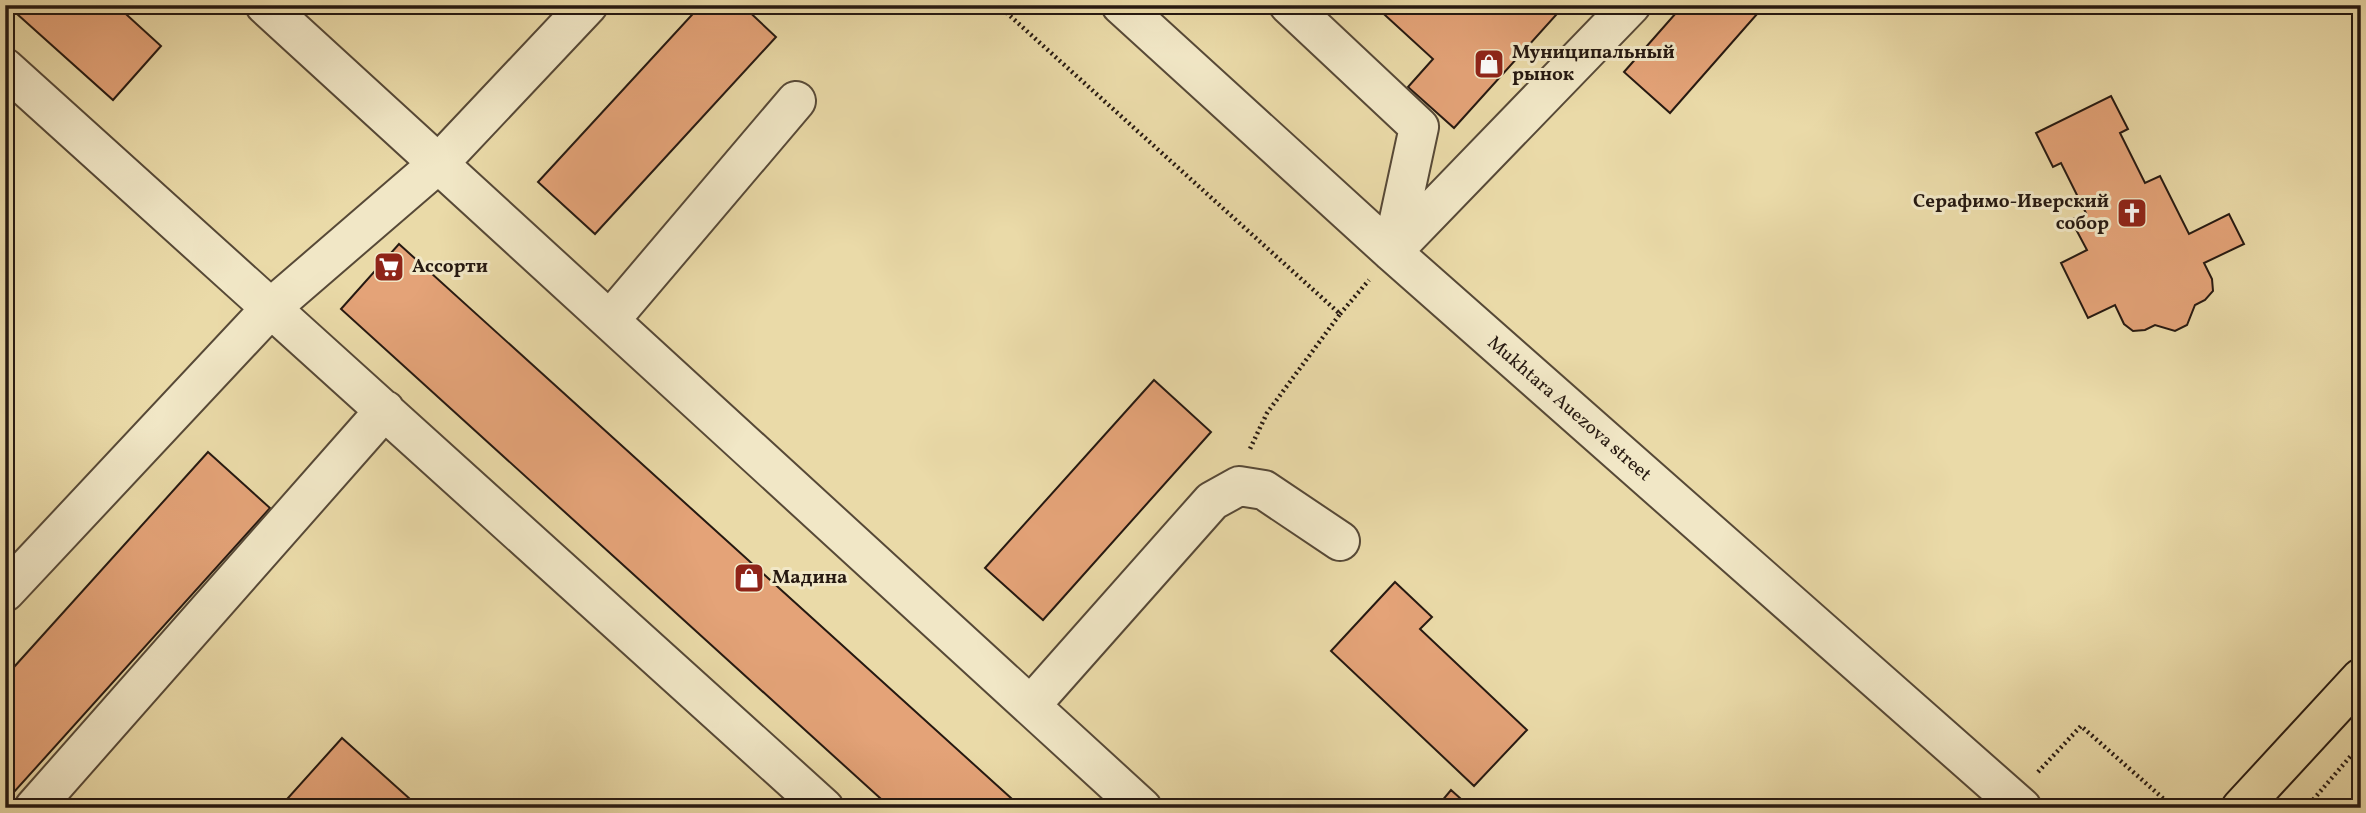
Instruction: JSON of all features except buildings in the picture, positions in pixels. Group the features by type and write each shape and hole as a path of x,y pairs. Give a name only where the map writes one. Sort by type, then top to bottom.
{"main road":[{"path":"2241,808 2361,678"}],"street":[{"path":"265,5 1142,808"},
{"path":"5,592 272,307 439,163 588,5"},
{"name":"Mukhtara Auezova street","path":"1121,5 1392,252 2017,804"},
{"path":"1289,5 1419,127 1392,252"},
{"path":"1392,252 1631,5"},
{"path":"5,68 824,808"},
{"path":"610,320 796,101"},
{"path":"34,808 384,410"},
{"path":"1031,705 1212,501 1239,485 1264,490 1340,541"}],"path":[{"path":"998,5 1340,314 1267,413 1250,447 1239,485"},
{"path":"2017,804 2081,726 2174,808"},
{"path":"2306,808 2361,744"}],"place":[{"name":"Муниципальный рынок","path":"1489,64"},
{"name":"Серафимо-Иверский собор","path":"2132,213"},
{"name":"Ассорти","path":"389,267"},
{"name":"Мадина","path":"749,578"}]}
